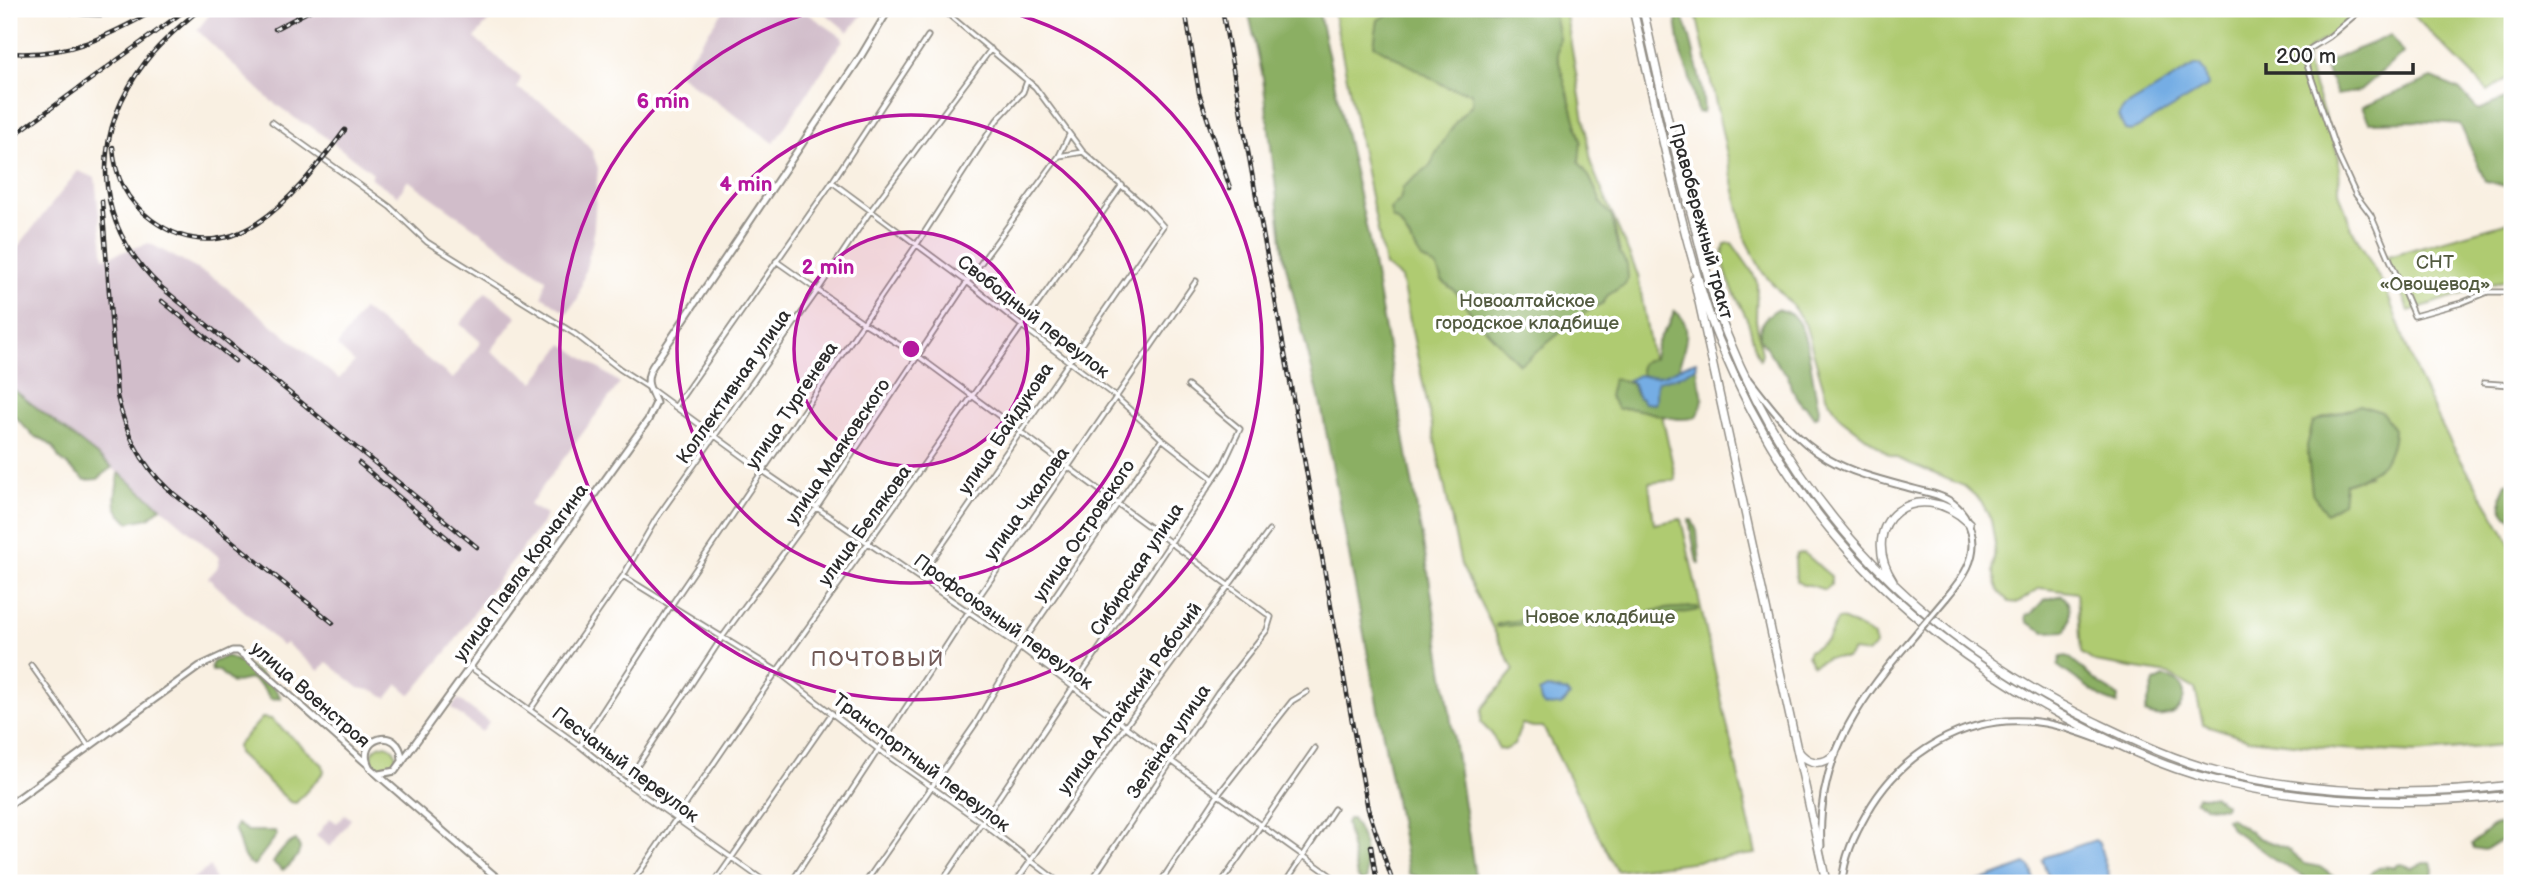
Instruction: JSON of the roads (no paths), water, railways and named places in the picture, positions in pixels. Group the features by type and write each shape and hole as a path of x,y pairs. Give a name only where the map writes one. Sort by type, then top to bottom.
{"highway":[{"name":"Правобережный тракт","path":"1633,9 1677,200 1704,299 1735,375 1777,456 1799,489 1841,543 1895,600 1959,652 2027,696 2139,754 2172,768 2214,780 2291,794 2428,801 2512,795"},
{"name":"Правобережный тракт","path":"1643,9 1686,197 1713,296 1743,370 1769,421 1806,483 1848,536 1902,593 1965,644 2032,688 2122,735 2176,759 2251,778 2327,789 2427,792 2512,785"},
{"path":"1677,200 1826,880"},
{"path":"1902,593 1885,565 1882,542 1886,526 1896,512 1914,503 1936,503 1958,513 1969,523"},
{"path":"1794,742 1802,756 1816,763 1830,759 1835,754"}],"street":[{"path":"648,387 647,379 652,366 861,56 889,9"},
{"path":"942,9 1027,81 1056,113 1083,152 1122,186"},
{"path":"2362,9 2329,37 2308,50 2306,62 2350,183 2371,215 2414,316 2461,303 2488,292 2512,292"},
{"path":"675,407 832,182 928,36"},
{"name":"Коллективная улица","path":"530,710 623,576 656,519 818,290 871,210 991,49"},
{"name":"улица Тургенева","path":"580,746 672,604 918,244 997,120 1023,92 1027,81"},
{"name":"Профсоюзный переулок","path":"272,122 390,207 427,242 575,334 763,471 1020,647 1170,761 1341,883"},
{"name":"улица Маяковского","path":"626,783 723,636 817,507 967,282 1059,156 1069,135"},
{"path":"1059,156 1083,152"},
{"name":"Свободный переулок","path":"832,182 918,244 1116,397 1162,439 1212,478"},
{"name":"улица Байдукова","path":"920,577 1163,226 1122,186"},
{"name":"улица Белякова","path":"632,883 777,671 1122,186"},
{"path":"776,261 864,323 918,356 1229,584"},
{"name":"улица Чкалова","path":"790,883 969,611 1196,281"},
{"path":"1743,370 1775,411 1817,453 1842,467 1948,500 1963,512 1973,536 1971,559 1966,571 1862,700 1846,726 1827,780 1820,821 1826,880"},
{"path":"2484,383 2512,384"},
{"name":"Сибирская улица","path":"941,883 1223,465 1240,429 1188,386"},
{"name":"улица Павла Корчагина","path":"402,759 648,420 656,403 648,387"},
{"name":"улица Островского","path":"865,883 976,723 1020,647 1162,439"},
{"name":"улица Алтайский Рабочий","path":"1016,883 1125,727 1269,531"},
{"name":"Транспортный переулок","path":"623,576 777,671 1060,883"},
{"name":"Зелёная улица","path":"1090,883 1218,692 1267,630 1271,617 1229,584"},
{"name":"улица Военстроя","path":"89,747 200,666 232,651 238,651 367,764"},
{"path":"9,805 89,747 30,666"},
{"name":"Песчаный переулок","path":"470,667 767,883"},
{"path":"1160,883 1218,795 1292,701 1307,692"},
{"path":"714,883 832,713"},
{"path":"1842,883 1851,843 1885,784 1919,751 1947,737 1983,725 2036,722 2068,729 2139,754"},
{"path":"358,755 373,742 384,738 399,746 402,759 395,771 394,788"},
{"path":"399,746 416,741"},
{"path":"369,746 366,752 367,764 379,774 395,771"},
{"path":"1221,883 1315,748"},
{"name":"улица Военстроя","path":"379,774 503,883"},
{"path":"1286,883 1334,809"}],"water":[{"path":"2194,66 2200,66 2205,72 2208,86 2136,129 2125,130 2118,116 2124,108"},
{"path":"1696,361 1697,367 1679,376 1658,381 1655,404 1644,403 1628,380 1638,375 1663,375"},
{"path":"1547,688 1567,692 1570,696 1561,705 1545,706 1541,702 1539,692"},
{"path":"2095,840 2099,843 2111,883 2051,883 2042,860 2045,857"},
{"path":"2026,864 2030,867 2035,883 1974,883"}],"railway":[{"path":"51,9 98,15 145,10"},
{"path":"9,53 50,52 86,43 157,9"},
{"path":"9,139 187,9"},
{"path":"200,9 146,61 127,90 115,119 108,148 106,178 111,207 122,235 138,262 161,287 477,547"},
{"path":"275,29 313,9"},
{"path":"1185,9 1199,93 1230,188"},
{"path":"1222,9 1368,809 1393,883"},
{"path":"113,147 119,178 143,213 182,236 211,240 237,233 262,220 286,200 345,130"},
{"path":"102,201 117,396 135,447 149,469 168,489 333,623"},
{"path":"162,301 235,361"},
{"path":"359,463 458,547"},
{"path":"1371,846 1377,883"}],"district":[{"name":"ПОЧТОВЫЙ","path":"878,659"}],"park label":[{"name":"СНТ «Овощевод»","path":"2435,272"},
{"name":"Новоалтайское городское кладбище","path":"1527,311"},
{"name":"Новое кладбище","path":"1600,616"}]}
